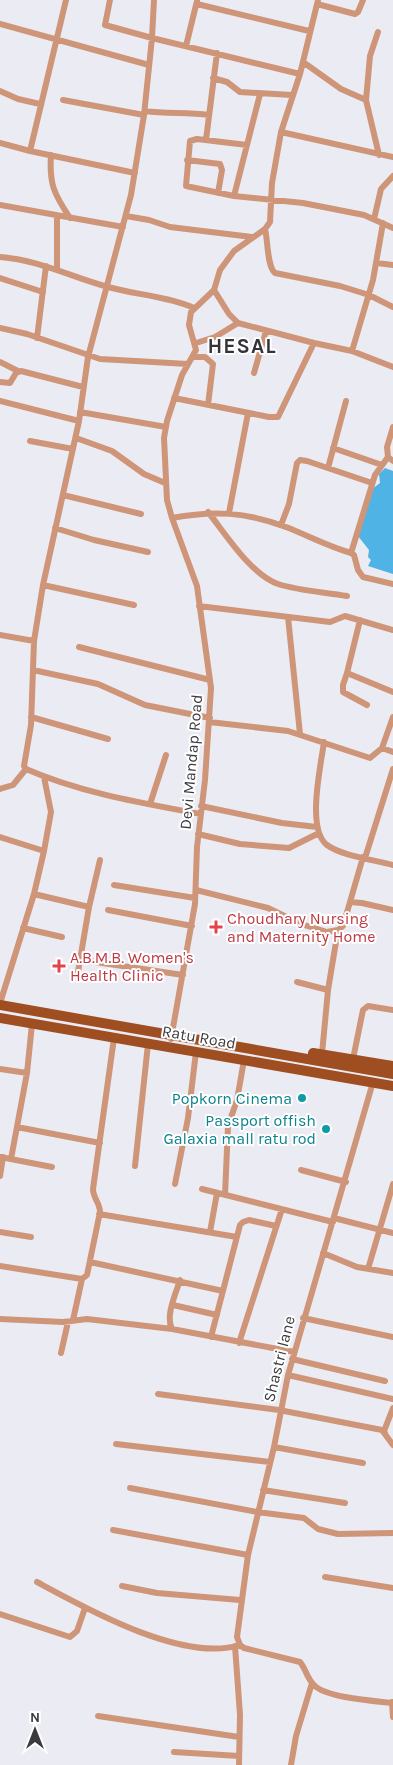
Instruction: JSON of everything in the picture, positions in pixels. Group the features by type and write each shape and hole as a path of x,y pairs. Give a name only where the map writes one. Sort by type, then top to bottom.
{"main road":[{"name":"Ratu Road","path":"0,1002 393,1066"},
{"path":"0,1002 393,1074"},
{"path":"0,1012 393,1081"},
{"name":"Ratu Road","path":"0,1018 393,1086"}],"street":[{"path":"30,151 66,0"},
{"path":"110,0 105,25 300,74"},
{"path":"26,769 24,761 29,741 31,718 34,641 43,585 76,438 88,357 108,287 135,174 145,113 154,0"},
{"path":"0,257 57,268 108,287 166,297 194,308 209,297 214,290 224,261 239,246 265,229 270,222 272,183 281,132 300,74 309,31 318,2 354,14 358,12 363,0"},
{"path":"186,46 197,2 309,31"},
{"path":"0,24 149,65"},
{"path":"378,32 370,56 366,100 379,155"},
{"path":"206,140 217,53"},
{"path":"302,62 341,89 366,100"},
{"path":"213,78 227,82 236,91 292,95"},
{"path":"0,91 18,99 40,104"},
{"path":"234,196 260,94"},
{"path":"63,100 145,113 169,114 182,111 209,115"},
{"path":"281,132 393,157"},
{"path":"247,145 193,139 190,141 186,186 234,196 303,203 374,219 393,228"},
{"path":"0,143 135,174"},
{"path":"51,155 50,182 70,218"},
{"path":"187,160 220,164 222,170 218,193"},
{"path":"374,219 381,189 393,176"},
{"path":"0,205 123,227"},
{"path":"57,216 57,268"},
{"path":"126,216 179,228 252,237"},
{"path":"352,351 378,263 382,222"},
{"path":"265,229 270,267 275,273 330,283 369,295 393,307"},
{"path":"378,263 393,266"},
{"path":"37,338 46,266"},
{"path":"0,278 43,292"},
{"path":"214,290 229,314 238,323 352,351 392,366 393,358"},
{"name":"Devi Mandap Road","path":"169,1048 192,926 196,890 198,834 210,720 210,680 195,578 172,518 165,483 164,448 166,427 174,398 188,364 193,357 196,343 189,325 194,308"},
{"path":"196,343 226,332 238,323"},
{"path":"0,328 37,338 88,357 188,364"},
{"path":"254,372 266,331"},
{"path":"174,398 278,417 314,343"},
{"path":"193,357 205,357 213,364 208,405"},
{"path":"0,362 18,371 83,388"},
{"path":"0,382 10,383 18,371"},
{"path":"0,401 79,421"},
{"path":"328,468 346,401"},
{"path":"80,412 166,427"},
{"path":"229,512 248,413"},
{"path":"351,553 372,483 382,465 391,459 388,447 393,427"},
{"path":"76,438 112,451 144,474 165,483"},
{"path":"30,441 73,450"},
{"path":"333,448 382,465"},
{"path":"280,525 289,504 297,463 304,460 372,483"},
{"path":"63,495 141,514"},
{"path":"208,512 247,560 272,582 294,588 347,596"},
{"path":"172,518 208,512 229,512 280,525 324,545 351,553 354,555 358,570 363,577 393,584"},
{"path":"55,528 94,540 148,552"},
{"path":"43,585 134,605"},
{"path":"199,606 330,622 345,616 393,630"},
{"path":"288,617 300,734"},
{"path":"360,620 348,673 343,685 344,692 367,705"},
{"path":"0,635 34,641"},
{"path":"79,647 210,680"},
{"path":"33,670 98,684 145,705 210,720 300,734 370,758 382,748 393,717"},
{"path":"348,673 393,692"},
{"path":"31,718 108,739"},
{"path":"324,742 316,804 318,830 326,845 335,850 393,865"},
{"path":"382,748 393,752"},
{"path":"150,804 166,755"},
{"path":"26,769 44,777 123,799 318,830"},
{"path":"0,788 13,785 26,769"},
{"path":"196,890 268,908 319,931 338,930 343,926 393,769"},
{"path":"0,1002 34,894 44,851 51,812 44,777"},
{"path":"198,834 240,844 289,848 318,830"},
{"path":"0,838 44,851"},
{"path":"78,972 100,860"},
{"path":"114,885 195,898"},
{"path":"34,894 90,907"},
{"path":"350,902 362,902 393,910"},
{"path":"108,910 192,926"},
{"path":"23,928 62,937"},
{"path":"322,1054 328,990 338,930"},
{"path":"89,960 183,975"},
{"path":"297,982 328,990"},
{"path":"353,1059 363,1010 368,1006 393,1010"},
{"path":"0,1176 5,1157 17,1127 32,1024"},
{"path":"61,1353 82,1279 87,1275 99,1214 100,1208 93,1195 114,1038"},
{"path":"135,1166 148,1044"},
{"path":"176,1184 188,1118 196,1052"},
{"path":"210,1232 221,1194 228,1126 237,1100 244,1060"},
{"path":"0,1069 26,1073"},
{"name":"Shastri lane","path":"239,1765 239,1646 237,1637 240,1600 248,1555 274,1447 279,1410 292,1359 346,1182 373,1082"},
{"path":"17,1127 100,1143"},
{"path":"5,1157 52,1167"},
{"path":"300,1170 346,1182"},
{"path":"368,1269 393,1184"},
{"path":"202,1190 393,1232"},
{"path":"239,1343 282,1209"},
{"path":"99,1214 237,1237"},
{"path":"211,1337 240,1225 246,1220 276,1226"},
{"path":"0,1232 32,1236"},
{"path":"323,1253 346,1264 393,1273"},
{"path":"90,1262 180,1280 223,1291"},
{"path":"0,1266 82,1279"},
{"path":"172,1329 170,1321 172,1305 180,1280"},
{"path":"172,1305 217,1314"},
{"path":"303,1318 393,1337"},
{"path":"0,1319 71,1321 87,1319 172,1329 294,1352"},
{"path":"292,1359 385,1381"},
{"path":"288,1375 393,1399"},
{"path":"158,1394 279,1410 382,1430 393,1444"},
{"path":"385,1433 384,1431 393,1408"},
{"path":"116,1444 270,1462"},
{"path":"274,1447 363,1463"},
{"path":"130,1488 257,1512 304,1518 318,1529 338,1534 393,1533"},
{"path":"263,1490 345,1503"},
{"path":"112,1530 248,1555"},
{"path":"324,1577 393,1588"},
{"path":"38,1582 85,1608 164,1640 210,1649 239,1646 300,1662 312,1683 320,1690 333,1694 392,1703 393,1716"},
{"path":"122,1586 157,1592 240,1600"},
{"path":"0,1614 70,1637 77,1631 85,1608"},
{"path":"292,1765 296,1736 312,1683"},
{"path":"98,1716 239,1737"},
{"path":"174,1752 239,1756"}],"water":[{"path":"385,468 393,471 393,574 368,566 371,560 368,557 369,550 358,536 372,489 380,483 379,474"}],"place":[{"name":"Choudhary Nursing and Maternity Home","path":"216,927"},
{"name":"A.B.M.B. Women's Health Clinic","path":"59,966"},
{"name":"Popkorn Cinema","path":"302,1098"},
{"name":"Passport offish Galaxia mall ratu rod","path":"326,1129"}],"district":[{"name":"HESAL","path":"242,346"}]}
